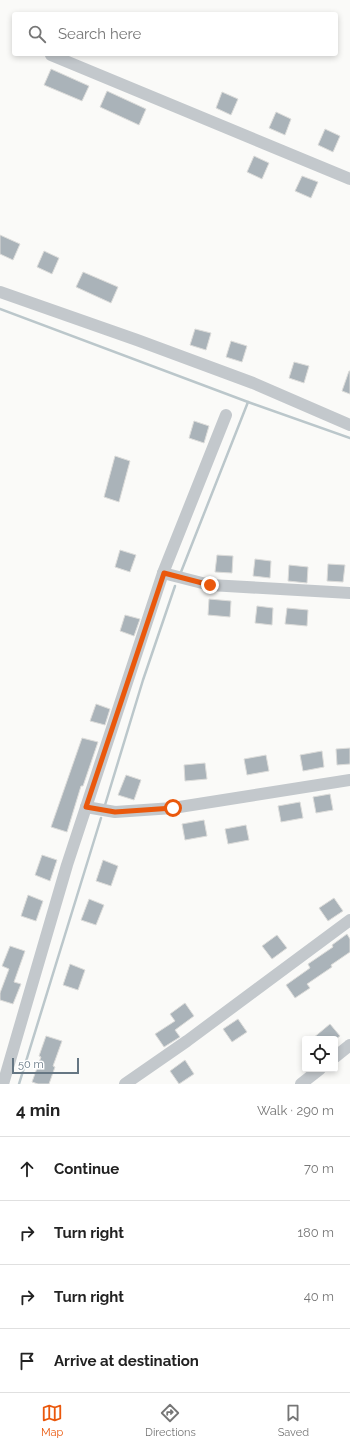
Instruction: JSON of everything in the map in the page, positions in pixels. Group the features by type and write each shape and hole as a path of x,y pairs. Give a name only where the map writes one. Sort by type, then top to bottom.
{"street":[{"path":"53,56 350,179"},
{"path":"0,292 137,340 253,383 350,425"},
{"path":"3,1084 67,865 164,573 226,415"},
{"path":"164,573 210,585 350,593"},
{"path":"86,807 115,812 173,808 350,780"},
{"path":"125,1084 187,1041 350,920"},
{"path":"338,1055 349,1047"},
{"path":"301,1084 316,1072"}],"building":[{"path":"51,69 89,86 82,101 44,85"},
{"path":"107,91 146,109 139,125 100,107"},
{"path":"222,92 238,99 231,115 216,108"},
{"path":"276,112 291,119 285,135 269,128"},
{"path":"325,129 340,136 333,152 318,145"},
{"path":"254,156 269,163 262,179 247,172"},
{"path":"302,176 318,182 311,198 295,191"},
{"path":"0,235 20,244 13,260 0,254"},
{"path":"44,251 59,258 52,274 37,267"},
{"path":"83,272 118,287 111,303 76,287"},
{"path":"195,329 211,333 206,350 190,345"},
{"path":"231,341 247,346 242,362 226,357"},
{"path":"294,362 309,366 304,383 289,378"},
{"path":"350,371 350,394 342,391"},
{"path":"194,421 209,426 204,443 189,438"},
{"path":"115,456 130,461 119,502 104,497"},
{"path":"120,550 136,555 130,572 115,567"},
{"path":"217,555 233,556 232,573 215,572"},
{"path":"255,559 271,561 270,578 253,576"},
{"path":"328,564 345,565 343,582 327,581"},
{"path":"289,565 308,567 307,583 288,581"},
{"path":"209,599 231,601 230,617 208,615"},
{"path":"257,606 273,608 272,625 255,623"},
{"path":"287,608 308,610 307,626 285,624"},
{"path":"125,615 140,619 134,636 120,631"},
{"path":"96,704 110,709 105,725 90,721"},
{"path":"82,738 98,742 83,786 81,786 67,832 51,827"},
{"path":"350,748 350,764 337,765 336,749"},
{"path":"322,751 324,767 303,771 300,755"},
{"path":"266,755 269,771 247,775 244,759"},
{"path":"205,763 207,779 185,781 184,765"},
{"path":"126,775 141,780 134,800 118,795"},
{"path":"330,794 333,810 316,813 313,797"},
{"path":"300,802 303,818 281,822 278,806"},
{"path":"204,820 207,836 185,840 182,824"},
{"path":"246,825 249,840 228,844 225,829"},
{"path":"42,855 57,860 50,881 35,875"},
{"path":"103,860 118,866 111,886 96,881"},
{"path":"28,895 43,901 36,921 21,916"},
{"path":"334,898 343,911 328,921 319,908"},
{"path":"89,899 104,905 96,925 81,920"},
{"path":"347,934 350,939 350,952 331,965 332,967 307,984 310,988 295,998 286,985 310,968 308,964 333,947 332,945"},
{"path":"277,935 287,948 272,959 262,946"},
{"path":"10,946 25,951 14,982 21,984 13,1004 0,1000 0,993 9,969 2,966"},
{"path":"70,964 85,970 78,990 63,985"},
{"path":"185,1003 194,1016 175,1030 180,1037 164,1047 155,1034 175,1021 170,1014"},
{"path":"238,1019 247,1032 232,1042 223,1029"},
{"path":"330,1024 340,1036 338,1038 338,1036 316,1036"},
{"path":"46,1036 62,1041 53,1066 55,1067 49,1084 38,1084 32,1082 41,1057 39,1056"},
{"path":"185,1060 194,1074 179,1084 170,1071"}],"waterway":[{"path":"0,309 248,402 350,438"},
{"path":"181,572 248,402"},
{"path":"105,805 143,680 175,586"},
{"path":"19,1084 101,818"}],"route":[{"path":"173,808 115,812 86,807 164,573 210,585"}]}
